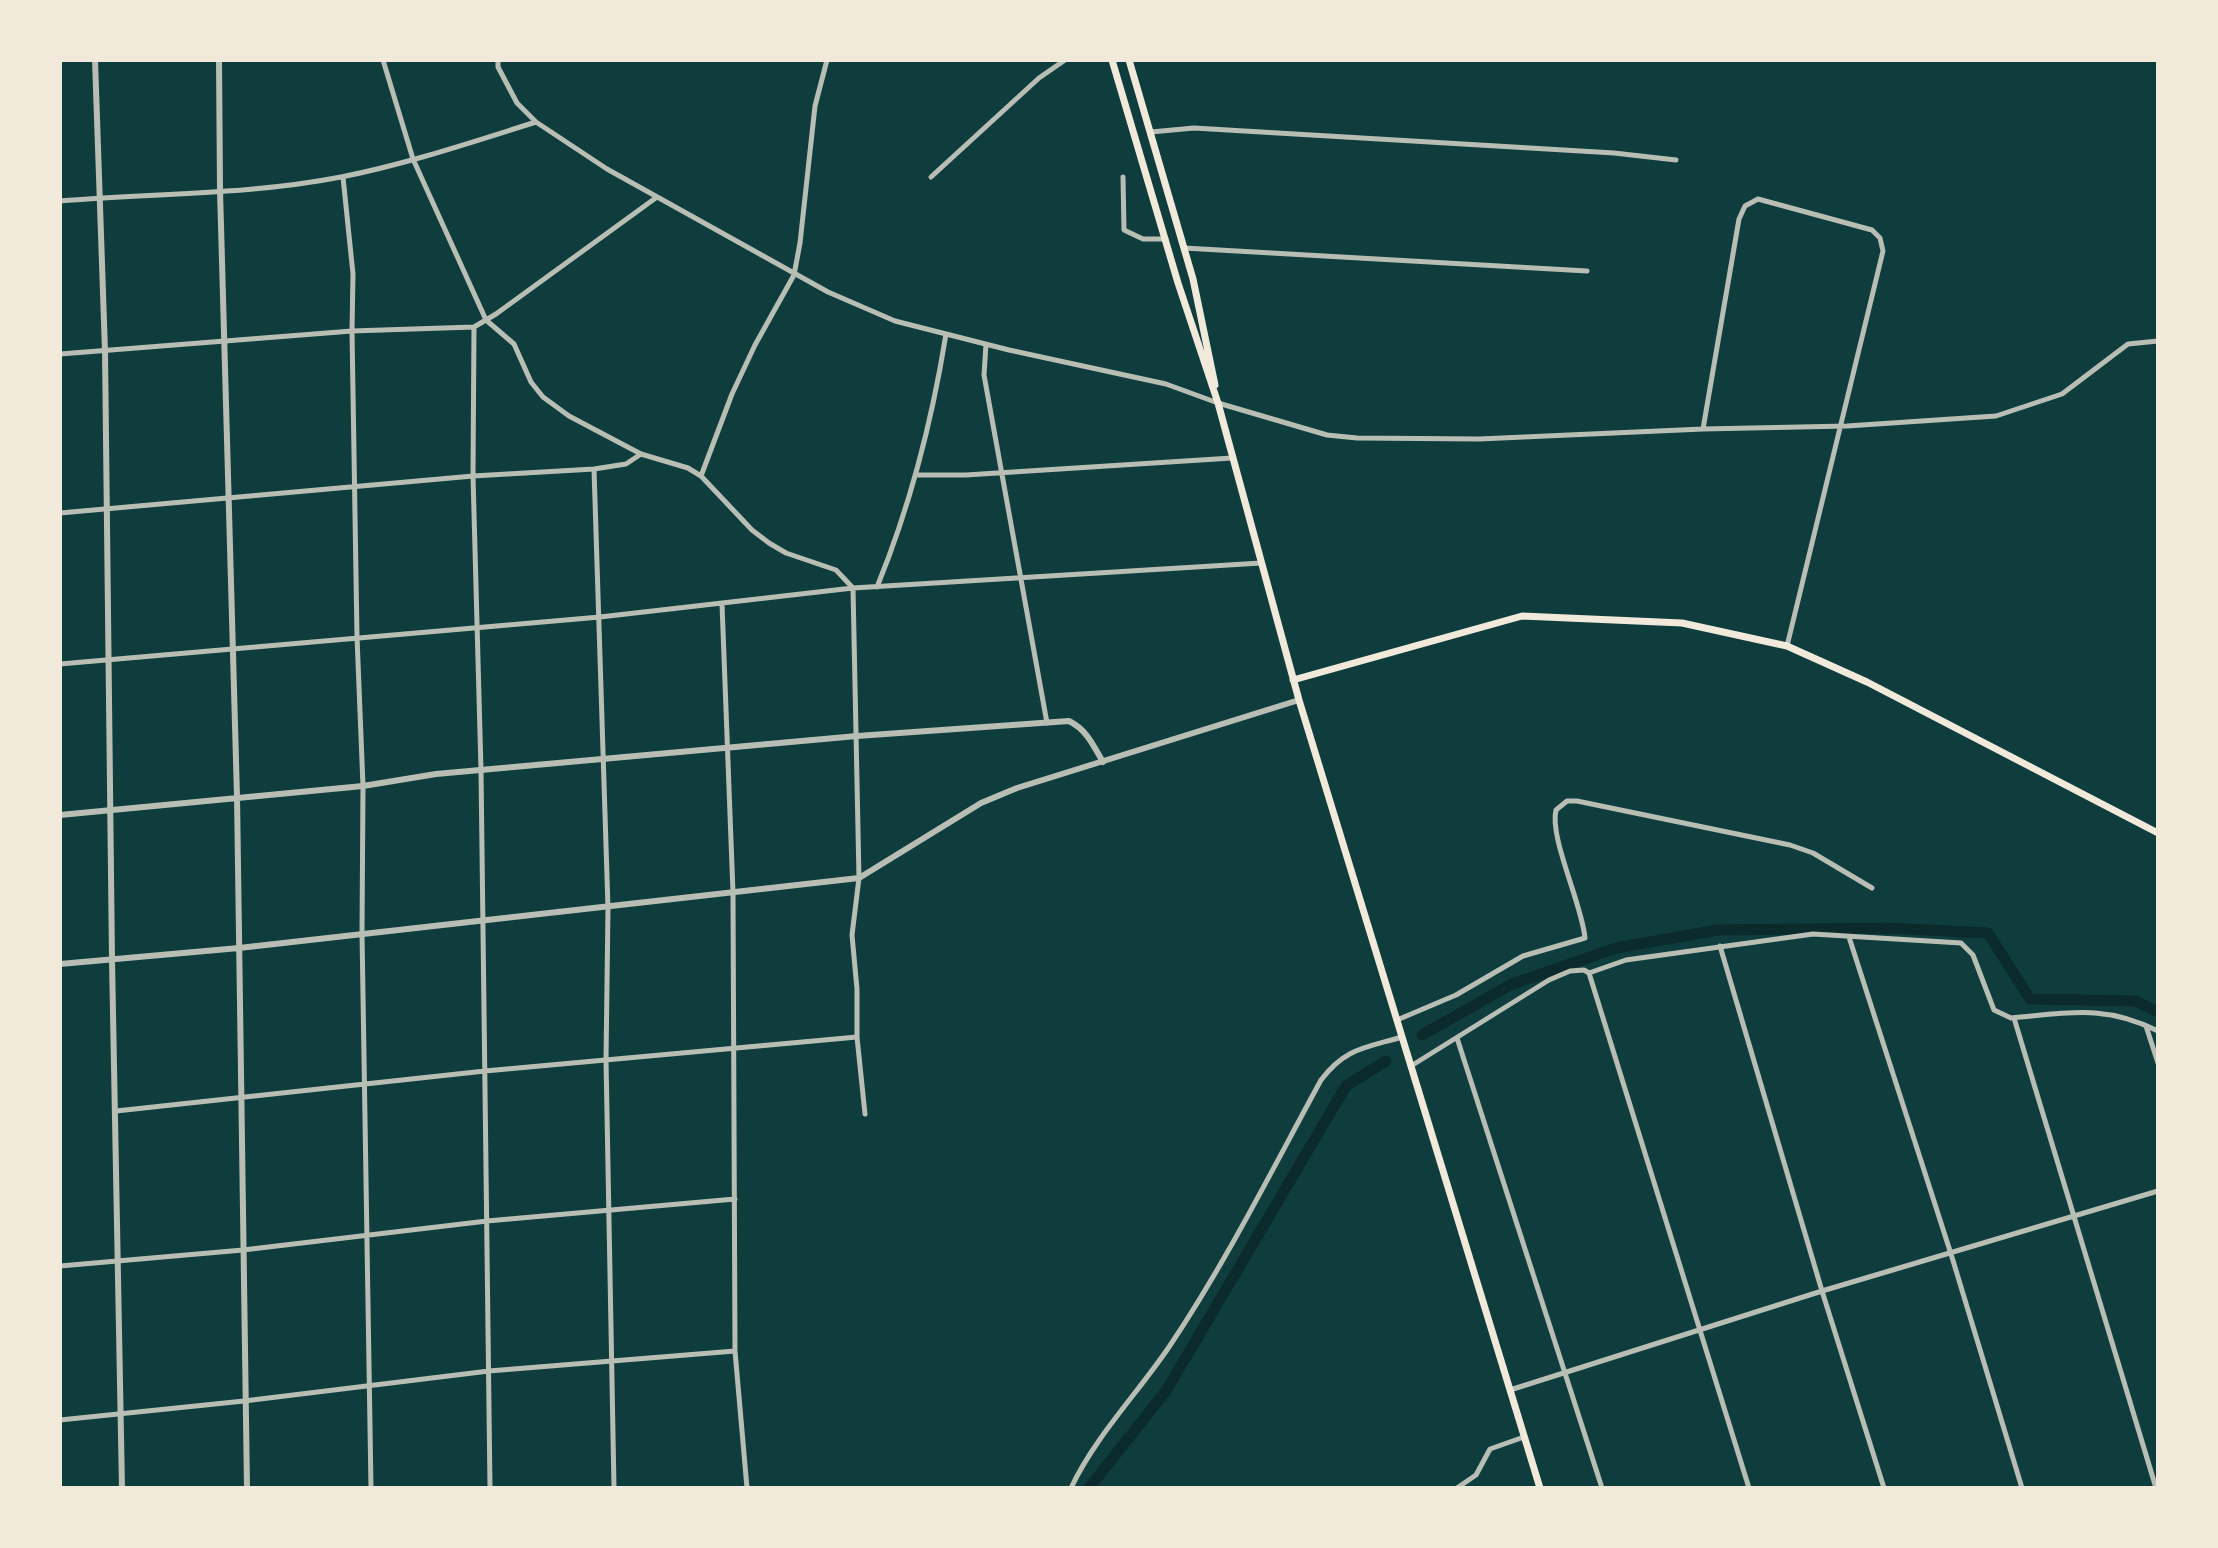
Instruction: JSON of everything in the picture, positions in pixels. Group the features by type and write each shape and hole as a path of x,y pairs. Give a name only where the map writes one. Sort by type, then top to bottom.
{"main road":[{"path":"1112,60 1218,403"},
{"path":"1129,60 1193,279 1218,403 1293,680 1540,1488"},
{"path":"1293,680 1522,616 1682,623 1787,646 1867,682 2158,833"}],"street":[{"path":"95,60 105,351 122,1488"},
{"path":"219,60 237,796 247,1488"},
{"path":"383,60 413,159 486,320 514,344 531,382 543,397 569,416 641,454 688,468 701,476 752,530 769,543 786,553 836,570 853,588 859,878 852,935 857,1037 865,1114"},
{"path":"498,60 498,67 517,103 536,122 657,197 794,275 895,321 1166,384 1218,403 1327,435 1479,439 1839,426 1996,416 2062,394 2128,344 2158,341"},
{"path":"701,476 732,394 794,275 815,106 827,60"},
{"path":"931,177 1039,78 1065,60"},
{"path":"60,201 220,190 343,177 536,122"},
{"path":"1151,132 1194,128 1614,153 1676,160"},
{"path":"343,177 353,274 357,637 363,786 362,933 371,1488"},
{"path":"1123,177 1124,230 1143,239 1166,239"},
{"path":"60,354 352,331 474,327 657,197"},
{"path":"1703,429 1739,219 1745,206 1758,199 1872,230 1880,238 1883,251 1787,646"},
{"path":"1184,248 1587,271"},
{"path":"474,327 473,476 481,770 490,1488"},
{"path":"877,587 917,475 935,402 946,333"},
{"path":"986,344 984,375 1047,723"},
{"path":"60,513 473,476 594,469 626,464 641,454"},
{"path":"917,475 1000,473 1232,458"},
{"path":"594,469 608,908 606,1060 614,1488"},
{"path":"60,664 600,617 853,588 1261,563"},
{"path":"722,604 733,893 735,1351 747,1488"},
{"path":"60,964 483,922 859,878 981,803 1017,788 1299,700"},
{"path":"60,815 363,786 481,770 857,736 1069,721 1080,726 1103,762"},
{"path":"1397,1020 1456,995 1523,956 1585,938 1584,920 1554,828 1556,810 1567,801 1790,845 1813,853 1872,888"},
{"path":"1589,973 1626,960 1813,934 1961,943 1973,955 1994,1010 2001,1015 2014,1018 2080,1012 2119,1014 2158,1031"},
{"path":"1849,937 2022,1488"},
{"path":"1720,946 1884,1488"},
{"path":"1411,1066 1549,980 1570,971 1584,970 1589,973 1749,1488"},
{"path":"2014,1018 2156,1488"},
{"path":"2146,1025 2158,1063"},
{"path":"116,1111 485,1071 857,1037"},
{"path":"1071,1488 1082,1465 1169,1347 1220,1264 1321,1080 1335,1062 1350,1053 1402,1037"},
{"path":"1457,1038 1602,1488"},
{"path":"1510,1390 1822,1291 2158,1191"},
{"path":"60,1266 243,1250 487,1221 735,1199"},
{"path":"60,1420 489,1371 735,1351"},
{"path":"1457,1488 1476,1475 1490,1449 1524,1437"}],"waterway":[{"path":"1422,1035 1510,985 1616,948 1718,930 1888,928 1988,933 2030,999 2135,1001 2158,1012"},
{"path":"1089,1488 1166,1391 1346,1086 1386,1061"}]}
